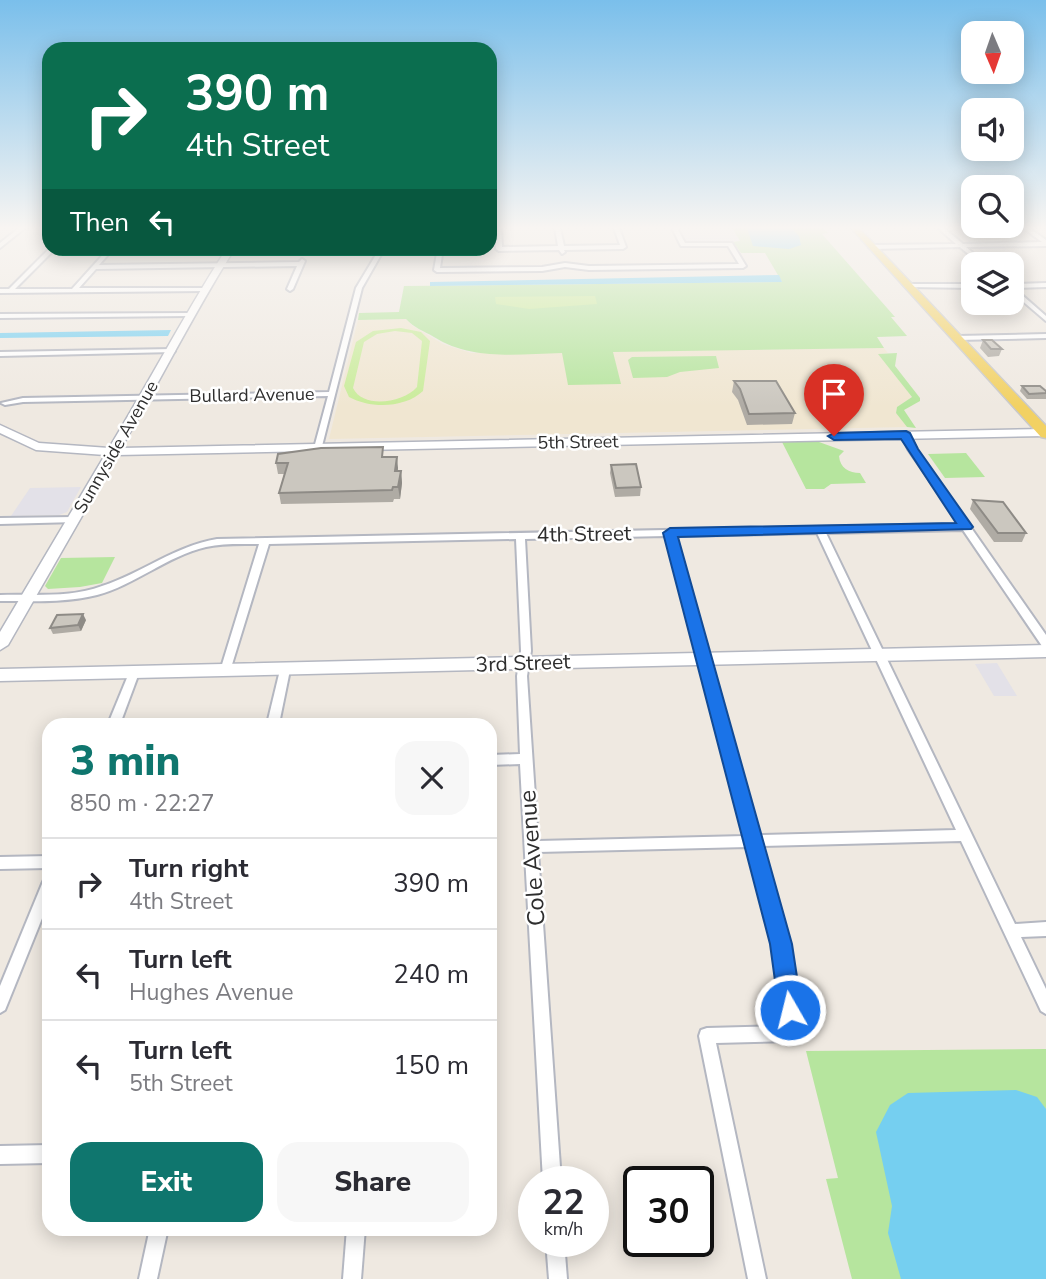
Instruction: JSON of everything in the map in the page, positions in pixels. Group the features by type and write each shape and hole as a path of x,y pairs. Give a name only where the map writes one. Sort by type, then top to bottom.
{"main road":[{"path":"912,288 1046,433"},
{"name":"Sunnyside Avenue","path":"0,645 145,398 205,289"},
{"path":"0,428 20,440 45,448 111,452"},
{"name":"5th Street","path":"111,452 1046,433"},
{"name":"3rd Street","path":"0,675 1046,651"}],"street":[{"path":"10,291 13,288"},
{"path":"318,448 359,288"},
{"path":"0,291 205,289"},
{"path":"1024,298 1046,319"},
{"path":"0,317 189,314"},
{"path":"957,338 1046,336"},
{"path":"0,354 172,351"},
{"name":"Bullard Avenue","path":"5,403 23,400 331,394"},
{"path":"906,435 912,449 1046,643"},
{"path":"0,522 74,520"},
{"name":"4th Street","path":"28,598 72,597 104,590 202,545 265,541 966,527"},
{"path":"820,529 1046,1006"},
{"path":"670,533 781,944 793,1033 707,1036 757,1279"},
{"name":"Cole Avenue","path":"520,536 526,651 522,676 526,759 551,1166"},
{"path":"225,671 265,541"},
{"path":"0,598 28,598"},
{"path":"274,718 285,670"},
{"path":"116,718 134,673"},
{"path":"497,760 526,759"},
{"path":"532,847 965,835"},
{"path":"0,863 42,862"},
{"path":"0,1005 42,901"},
{"path":"1010,931 1046,929"},
{"path":"0,1156 42,1154"},
{"path":"148,1279 157,1236"},
{"path":"352,1279 355,1236"},
{"path":"556,1257 558,1279"}],"shaded area":[{"path":"406,319 443,344 471,353 884,348 888,353 879,354 912,397 897,407 896,413 907,427 329,439 358,320"},
{"path":"81,487 67,512 59,515 11,516 30,488"},
{"path":"997,663 1017,696 994,696 975,664"}],"green space":[{"path":"404,288 869,288 895,317 891,317 907,336 877,337 884,348 613,352 621,384 568,385 562,353 480,353 449,345 406,319 358,320 359,313 399,312"},
{"path":"595,296 597,304 529,309 496,304 495,297"},
{"path":"401,328 421,332 430,341 423,391 416,397 397,404 377,405 349,397 344,386 356,342 373,331","holes":["395,331 412,333 422,341 417,387 393,400 374,401 358,395 353,388 364,342 377,334"]},
{"path":"897,353 895,366 920,398 920,401 904,410 916,428 907,427 896,413 897,407 912,397 878,354"},
{"path":"716,356 719,368 680,372 667,377 633,378 628,360 632,357"},
{"path":"782,442 819,442 844,451 839,456 843,467 860,473 866,483 831,484 824,489 806,489"},
{"path":"966,453 985,477 945,478 928,454"},
{"path":"115,557 102,583 48,589 45,586 61,558"},
{"path":"1046,1049 1046,1279 852,1279 826,1179 838,1178 806,1051"}],"water":[{"path":"171,330 168,336 0,338 0,333"},
{"path":"1016,1090 1037,1097 1046,1109 1046,1279 901,1279 888,1233 892,1206 876,1132 890,1105 908,1093"}],"building":[{"path":"983,340 992,340 1002,349 991,349"},
{"path":"734,381 776,381 795,413 749,414 740,389"},
{"path":"1022,386 1040,386 1046,393 1029,394"},
{"path":"383,447 382,457 397,457 395,471 401,471 398,487 393,487 392,490 279,493 288,463 276,463 278,454 321,448"},
{"path":"636,464 641,487 616,488 611,465"},
{"path":"973,500 1003,502 1026,533 998,533"},
{"path":"83,614 78,625 50,628 57,615"}],"route":[{"path":"790,1010 781,944 670,533 966,527 912,449 906,435 834,436"}]}
